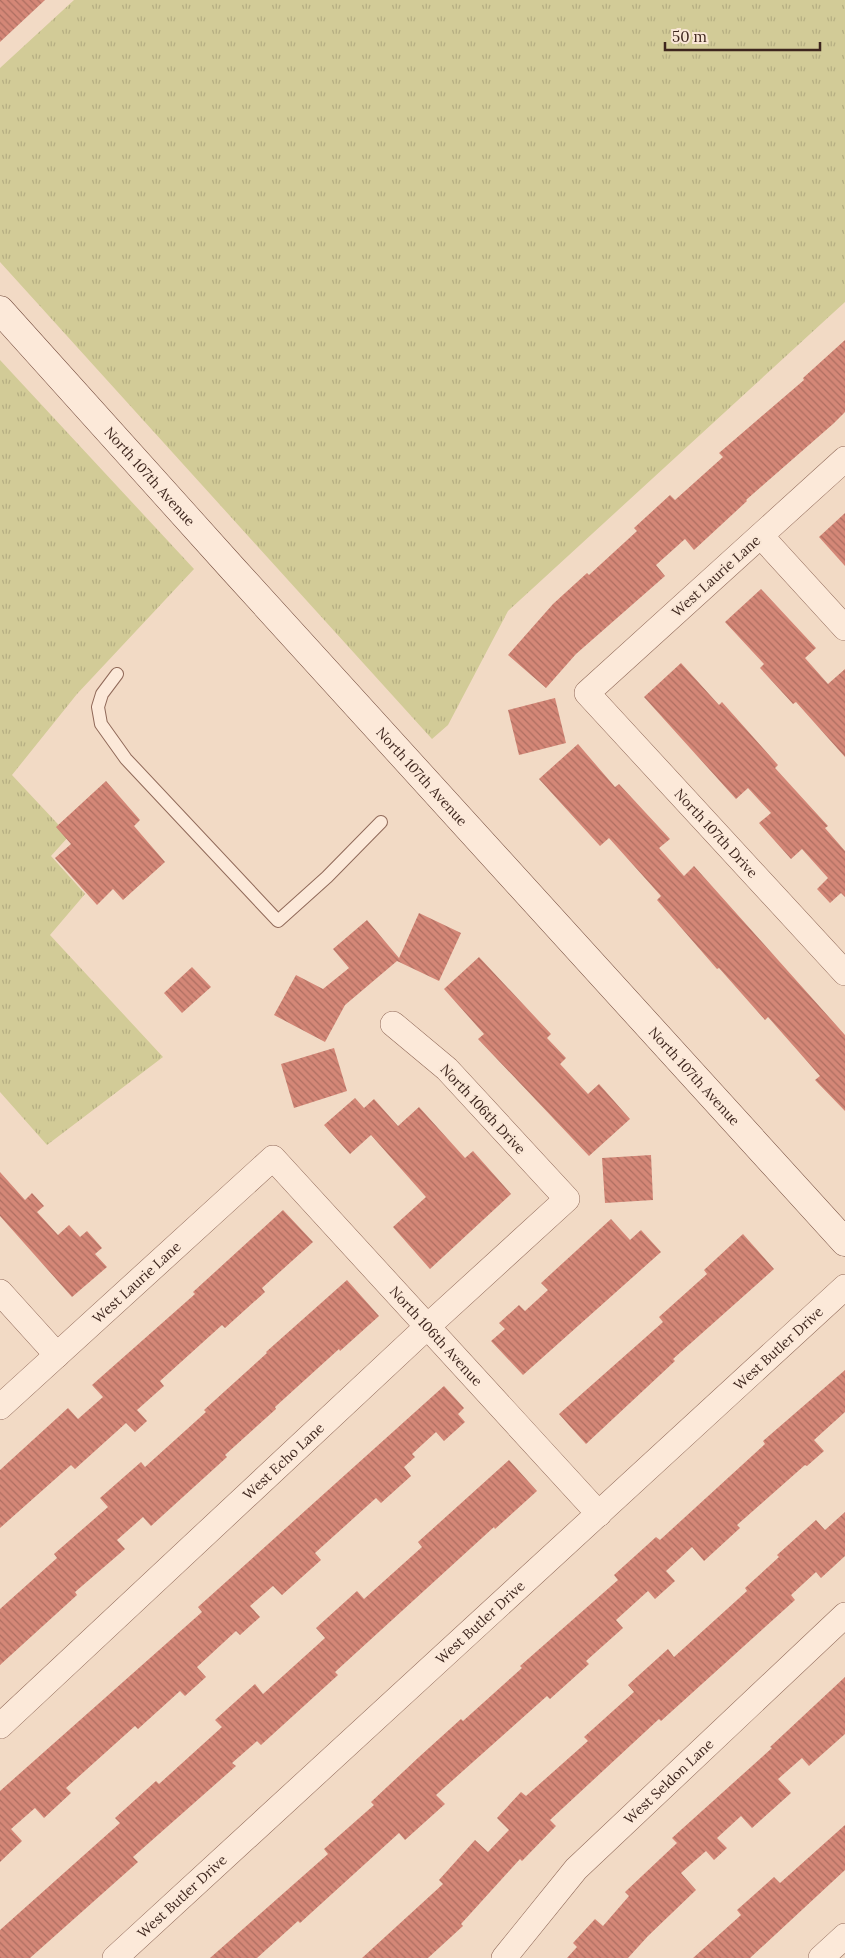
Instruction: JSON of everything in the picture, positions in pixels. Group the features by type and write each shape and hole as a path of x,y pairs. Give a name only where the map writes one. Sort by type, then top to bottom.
{"street":[{"name":"North 107th Avenue","path":"0,310 246,584 845,1242"},
{"name":"West Laurie Lane","path":"587,693 845,459"},
{"path":"761,536 845,628"},
{"name":"North 107th Drive","path":"587,693 845,973"},
{"name":"North 106th Drive","path":"393,1024 447,1069 567,1199"},
{"name":"West Laurie Lane","path":"0,1407 273,1158"},
{"name":"North 106th Avenue","path":"273,1158 599,1514"},
{"name":"West Echo Lane","path":"0,1726 428,1326 567,1199"},
{"name":"West Butler Drive","path":"115,1958 845,1287"},
{"path":"0,1292 57,1355"},
{"name":"West Seldon Lane","path":"504,1958 576,1869 845,1615"},
{"path":"821,1958 845,1936"}],"lane":[{"path":"117,674 102,694 98,707 101,724 126,759 278,921 327,877 380,822"}],"green space":[{"path":"74,0 845,0 845,302 508,611 448,725 432,739 0,262 0,68"},
{"path":"0,360 194,569 77,694 12,775 69,836 51,856 85,894 50,935 163,1057 47,1145 0,1092"}],"building":[{"path":"0,0 45,0 0,42"},
{"path":"845,340 845,412 833,424 746,500 694,550 685,539 656,565 665,576 576,654 546,688 508,655 553,604 587,573 589,575 637,531 634,528 670,495 675,500 723,457 719,453 804,380 803,378"},
{"path":"845,513 845,566 819,537"},
{"path":"761,589 816,648 805,658 828,684 845,669 845,757 796,702 793,704 760,668 764,664 725,622"},
{"path":"681,663 719,705 722,702 778,765 775,768 828,826 825,828 845,851 845,897 841,893 830,903 817,889 828,878 802,849 791,859 759,823 771,813 748,788 736,799 644,697"},
{"path":"555,698 566,743 519,755 508,710"},
{"path":"578,744 615,787 619,784 670,839 659,848 684,876 694,866 845,1035 845,1111 815,1080 820,1076 768,1017 765,1020 719,968 717,969 657,900 661,896 609,838 600,846 539,779"},
{"path":"106,781 140,820 134,826 165,862 123,900 113,889 97,905 55,858 71,844 56,827"},
{"path":"419,913 461,933 439,981 397,961 345,1005 325,1042 274,1015 296,975 323,989 349,968 333,949 367,920 399,958"},
{"path":"479,957 551,1034 547,1038 566,1058 560,1064 588,1094 599,1084 630,1119 589,1156 478,1039 484,1034 444,989"},
{"path":"192,967 211,987 182,1013 164,993"},
{"path":"334,1048 347,1091 294,1108 281,1064"},
{"path":"355,1098 364,1108 374,1099 398,1126 419,1107 465,1158 473,1151 511,1194 430,1269 393,1227 426,1197 371,1135 350,1154 324,1125"},
{"path":"651,1155 653,1200 605,1203 602,1158"},
{"path":"0,1172 25,1200 32,1193 44,1206 37,1212 58,1235 69,1225 80,1237 87,1231 102,1248 95,1254 107,1267 72,1297 0,1216"},
{"path":"283,1210 313,1242 262,1288 265,1292 225,1328 222,1325 160,1381 164,1386 137,1410 147,1421 135,1432 126,1423 75,1469 71,1465 0,1528 0,1470 68,1408 78,1419 103,1397 92,1385 195,1294 193,1292"},
{"path":"611,1219 630,1240 641,1230 661,1252 523,1375 491,1341 505,1329 499,1323 519,1305 525,1311 548,1290 541,1283"},
{"path":"743,1234 774,1269 673,1359 675,1361 586,1444 559,1414 663,1322 659,1317 707,1274 704,1270"},
{"path":"347,1280 379,1316 340,1351 339,1349 275,1407 276,1409 225,1455 227,1457 151,1526 143,1517 117,1540 125,1549 75,1592 77,1595 0,1665 0,1609 57,1558 54,1554 108,1507 100,1498 141,1462 145,1467 206,1412 204,1410 266,1352"},
{"path":"845,1370 845,1412 814,1440 824,1451 807,1466 805,1465 737,1525 740,1528 704,1561 692,1547 666,1571 675,1581 655,1599 648,1591 616,1620 623,1628 586,1661 589,1664 550,1699 547,1696 436,1795 445,1804 405,1840 399,1833 300,1923 298,1921 257,1958 210,1958 328,1854 324,1849 374,1805 371,1802 419,1757 461,1719 463,1721 522,1668 520,1666 618,1580 614,1575 656,1537 660,1540 765,1444 763,1441"},
{"path":"444,1386 464,1408 458,1414 465,1422 444,1441 436,1432 412,1454 415,1457 404,1467 411,1476 381,1503 376,1498 315,1553 321,1560 282,1595 273,1586 250,1606 260,1617 240,1635 236,1631 197,1667 206,1677 185,1696 180,1691 138,1729 135,1726 66,1788 71,1793 44,1818 35,1808 11,1829 22,1841 0,1862 0,1791 202,1612 198,1607"},
{"path":"509,1460 537,1491 495,1529 494,1527 335,1672 338,1675 261,1745 257,1741 232,1763 236,1766 133,1857 138,1862 30,1958 0,1958 0,1930 120,1823 115,1818 156,1781 159,1784 222,1727 215,1720 255,1684 263,1694 325,1638 316,1628 357,1591 364,1599 422,1547 418,1542"},
{"path":"845,1512 845,1556 821,1578 816,1572 791,1595 795,1600 661,1721 659,1719 550,1820 556,1826 522,1861 520,1859 461,1924 463,1926 428,1958 362,1958 443,1884 439,1880 475,1840 488,1852 509,1830 497,1818 521,1792 526,1796 588,1741 584,1737 634,1692 628,1685 668,1649 674,1657 747,1591 745,1588 779,1557 777,1555 816,1520 825,1530"},
{"path":"845,1677 845,1734 809,1766 802,1758 778,1779 791,1793 752,1828 741,1816 717,1838 727,1848 714,1860 706,1851 681,1873 696,1890 628,1958 567,1958 577,1947 573,1943 595,1919 603,1926 629,1896 625,1892 677,1843 672,1838 772,1748 770,1747"},
{"path":"845,1825 845,1870 750,1958 693,1958 741,1915 737,1910 774,1877 780,1883"}]}
